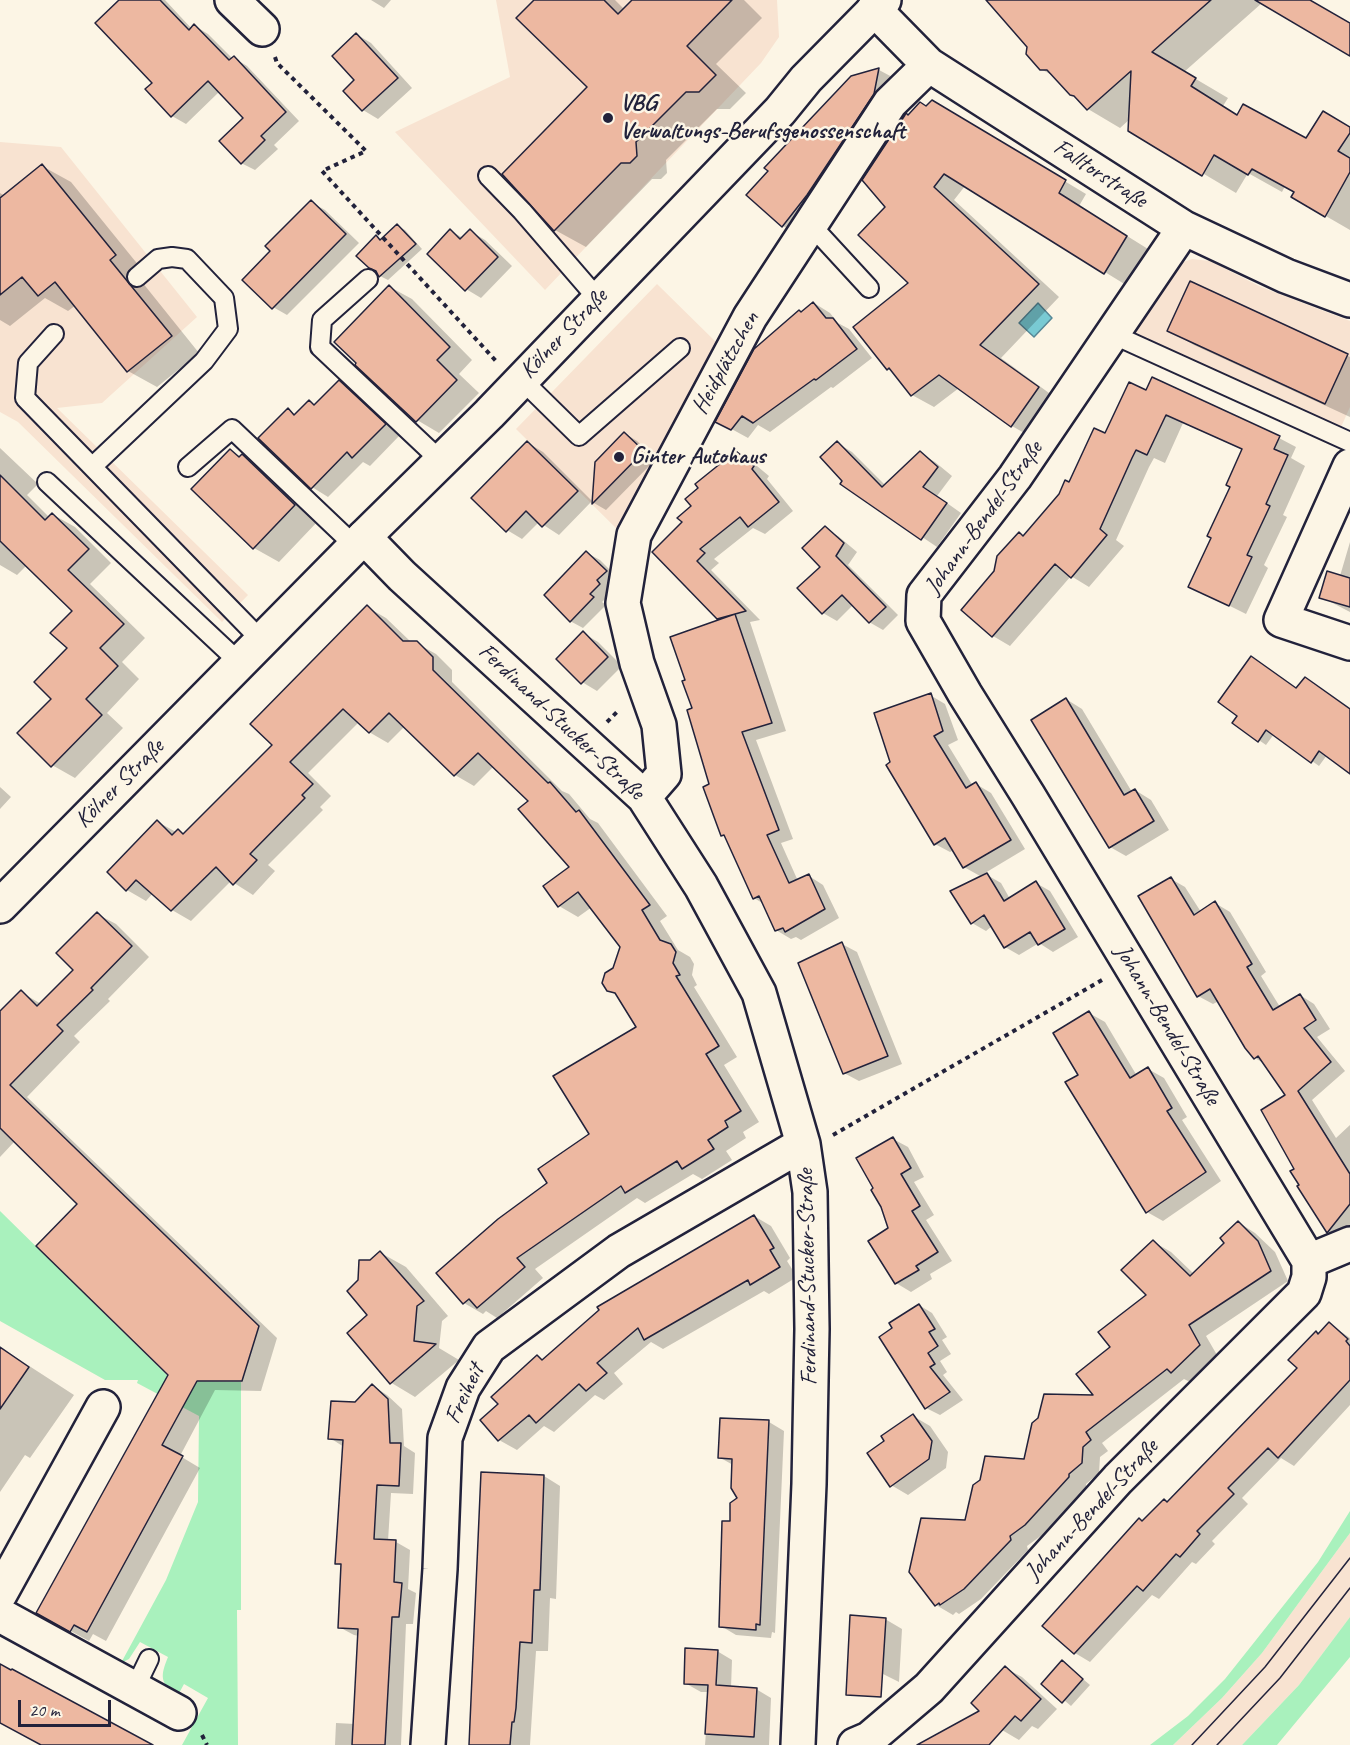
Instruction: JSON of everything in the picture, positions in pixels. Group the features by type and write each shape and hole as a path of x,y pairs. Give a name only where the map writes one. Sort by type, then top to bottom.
{"street":[{"path":"232,0 262,29"},
{"name":"Falltorstraße","path":"874,3 929,65 1184,228 1286,276 1350,300"},
{"name":"Kölner Straße","path":"0,906 519,382 780,111 874,3"},
{"name":"Heidplätzchen","path":"644,797 664,774 658,725 637,663 624,603 634,535 750,317 890,103 929,65"},
{"name":"Johann-Bendel-Straße","path":"855,1745 869,1739 929,1688 1118,1479 1304,1293 1309,1277 1309,1261 923,621 924,595 1015,477 1184,228"},
{"path":"1350,466 1281,620 1350,643"},
{"name":"Ferdinand-Stucker-Straße","path":"359,542 402,576 644,797 701,886 759,993 803,1144 810,1192 812,1329 809,1484 798,1745"},
{"name":"Freiheit","path":"428,1745 440,1569 445,1438 463,1388 489,1347 619,1251 803,1144"},
{"path":"1309,1261 1350,1244"},
{"path":"0,1594 77,1480 103,1407"},
{"path":"0,1615 179,1713"}],"lane":[{"path":"488,176 522,211 598,299"},
{"path":"811,225 869,288"},
{"path":"93,466 204,361 228,329 224,298 187,259 172,257 158,259 137,277"},
{"path":"368,279 322,320 320,347 441,461"},
{"path":"54,334 28,363 25,398 93,466 251,652"},
{"path":"1112,334 1350,442"},
{"path":"519,382 579,436 680,348"},
{"path":"188,467 232,429 359,542"},
{"path":"47,482 251,652"},
{"path":"135,1688 149,1659"}],"path":[{"path":"262,29 277,63 366,151 322,171 519,382"},
{"path":"586,744 630,699 647,692"},
{"path":"803,1144 837,1134 1130,964"}],"shaded area":[{"path":"496,0 777,0 779,37 761,63 545,290 395,132 510,77"},
{"path":"0,142 61,147 197,317 102,403 57,408 248,595 222,622 18,422 0,412"},
{"path":"1192,259 1210,261 1261,287 1350,321 1350,407 1337,436 1127,338 1175,265"},
{"path":"657,284 718,344 623,535 516,429"},
{"path":"1350,1533 1350,1617 1299,1685 1242,1745 1173,1745 1222,1698 1262,1653"}],"green space":[{"path":"0,1211 173,1381 241,1382 241,1610 237,1610 238,1745 182,1745 208,1698 184,1684 177,1697 163,1679 168,1657 140,1642 129,1659 121,1663 166,1580 198,1502 199,1416 137,1383 138,1380 105,1380 0,1321"},
{"path":"1350,1511 1350,1533 1262,1653 1222,1698 1173,1745 1150,1745 1188,1716 1225,1679 1318,1562"},
{"path":"1350,1617 1350,1657 1277,1745 1242,1745 1299,1685"}],"water":[{"path":"1038,303 1052,318 1034,337 1019,323"}],"building":[{"path":"119,0 160,0 189,30 194,24 229,60 234,56 286,112 261,136 265,140 241,164 219,141 243,118 208,81 171,117 145,89 152,83 95,23"},
{"name":"VBG Verwaltungs-Berufsgenossenschaft","path":"534,0 604,0 618,14 632,0 732,0 687,46 716,75 699,92 686,92 636,142 637,156 630,163 621,163 554,231 502,174 587,87 516,18"},
{"path":"986,0 1211,0 1152,52 1196,78 1191,86 1237,115 1243,104 1306,138 1323,111 1350,127 1350,133 1338,151 1350,158 1350,172 1325,217 1291,197 1294,192 1252,169 1248,175 1214,155 1202,176 1128,131 1131,71 1087,110 1047,70 1040,70 1026,54 1027,47"},
{"path":"1255,0 1310,0 1350,23 1350,56"},
{"path":"356,33 398,78 362,111 343,91 354,80 332,56"},
{"path":"879,68 874,94 807,195 782,227 746,195 768,171 764,168 851,76"},
{"path":"932,100 1066,180 1059,193 1127,236 1104,274 944,174 934,187 1039,284 980,345 1039,387 1011,427 939,375 911,396 853,327 908,283 858,235 885,207 862,180 906,113 908,115 920,102 926,106"},
{"path":"42,164 116,255 110,260 172,336 127,372 55,282 38,296 22,277 0,295 0,198"},
{"path":"311,200 346,234 272,309 242,280 270,251 265,246"},
{"path":"397,224 416,244 379,277 376,271 356,256 376,235 380,240"},
{"path":"450,229 460,239 470,229 498,257 465,291 427,254"},
{"path":"1190,281 1348,354 1325,404 1167,331"},
{"path":"389,285 450,347 437,360 457,380 416,422 334,342"},
{"path":"813,302 826,318 833,318 857,349 753,423 742,416 731,430 715,422 754,349 799,310 801,312"},
{"path":"1152,377 1280,436 1274,449 1288,455 1266,504 1270,506 1247,555 1252,557 1229,606 1188,587 1211,538 1207,536 1230,487 1226,485 1242,449 1166,415 1147,455 1136,450 1132,458 1100,529 1107,535 1071,578 1055,564 992,637 961,610 994,571 997,556 1019,532 1023,536 1059,494 1065,480 1069,482 1094,428 1105,433 1129,382 1146,390"},
{"path":"339,380 386,424 352,458 347,452 311,489 258,438 288,408 294,415 309,400 314,405"},
{"name":"Ginter Autohaus","path":"624,432 644,451 592,504 595,462"},
{"path":"527,441 578,491 542,527 526,511 506,532 471,498"},
{"path":"837,441 882,487 920,451 938,467 923,487 947,503 921,540 840,484 842,481 820,457"},
{"path":"230,449 239,457 242,454 295,505 253,549 191,489"},
{"path":"736,451 754,466 752,469 779,502 748,527 740,517 700,549 705,553 697,561 746,611 717,619 652,552 682,522 677,518 691,506 685,499 698,488 695,484"},
{"path":"0,475 45,520 52,513 89,549 68,570 124,624 100,648 118,666 86,699 102,715 51,767 17,733 51,699 34,682 67,648 50,633 72,611 0,541"},
{"path":"825,526 844,543 836,556 886,607 869,623 842,595 822,614 797,588 820,567 802,548"},
{"path":"586,551 607,571 597,580 600,584 590,594 594,597 570,622 544,595"},
{"path":"1327,571 1350,578 1350,607 1319,598"},
{"path":"367,605 403,641 417,641 433,657 433,670 548,783 550,782 576,812 579,810 650,905 642,910 660,940 671,944 676,952 673,963 680,975 676,976 719,1046 706,1054 741,1111 725,1121 728,1127 708,1140 714,1149 682,1169 677,1161 625,1193 621,1186 517,1258 525,1267 477,1308 469,1299 463,1304 436,1273 498,1219 547,1183 538,1169 589,1134 553,1076 636,1027 615,993 607,991 602,983 605,973 613,968 620,947 578,892 558,907 543,886 569,867 518,809 528,801 478,753 454,776 389,713 369,733 343,709 290,762 313,784 302,795 305,798 250,854 257,860 233,885 216,867 171,911 136,880 126,891 107,872 157,820 172,835 178,829 183,834 272,745 250,724"},
{"path":"735,614 772,723 742,732 779,830 767,835 789,883 809,874 825,909 785,932 783,928 775,931 759,896 753,899 724,835 721,836 703,787 709,784 687,710 692,708 682,681 685,680 670,637"},
{"path":"583,631 608,657 581,684 556,659"},
{"path":"1251,656 1296,688 1305,677 1350,709 1350,774 1319,751 1311,763 1266,730 1258,742 1232,723 1237,716 1218,702"},
{"path":"931,693 943,731 934,736 966,788 976,782 1011,840 963,868 945,838 934,845 886,765 890,762 874,713"},
{"path":"1066,698 1124,795 1135,789 1154,821 1109,848 1031,720"},
{"path":"987,873 1004,901 1036,881 1065,929 1038,945 1030,932 1004,948 984,915 971,924 950,891"},
{"path":"1171,877 1194,915 1215,901 1252,964 1247,967 1273,1010 1300,994 1316,1020 1304,1028 1331,1062 1298,1091 1350,1174 1350,1204 1327,1233 1297,1186 1299,1185 1290,1171 1294,1169 1261,1110 1285,1095 1258,1056 1254,1059 1245,1048 1210,989 1197,997 1138,896"},
{"path":"97,912 132,946 91,988 93,990 57,1025 63,1031 10,1085 259,1326 242,1381 197,1381 162,1445 183,1456 87,1632 74,1625 70,1632 36,1613 168,1375 36,1246 77,1204 0,1128 0,1011 21,990 37,1006 73,970 56,953"},
{"path":"842,942 888,1056 843,1074 798,963"},
{"path":"1089,1011 1130,1078 1148,1067 1172,1108 1167,1111 1206,1172 1146,1213 1065,1082 1078,1075 1053,1033"},
{"path":"893,1137 911,1168 901,1174 920,1206 912,1211 938,1252 916,1266 919,1270 895,1284 868,1241 888,1228 881,1207 871,1190 873,1188 856,1158"},
{"path":"754,1215 774,1248 770,1250 780,1267 750,1285 748,1280 644,1340 638,1328 597,1363 607,1373 586,1391 579,1384 536,1423 529,1415 498,1441 480,1420 498,1404 491,1397 537,1355 542,1360 599,1310 597,1307"},
{"path":"1238,1221 1258,1241 1271,1271 1189,1325 1200,1345 1171,1373 1167,1369 1086,1432 1091,1440 1083,1447 1082,1463 1069,1474 1069,1477 1025,1525 1010,1536 1011,1540 964,1589 935,1606 909,1572 921,1518 965,1520 973,1485 980,1480 985,1456 1024,1459 1032,1423 1038,1418 1044,1394 1093,1395 1076,1374 1110,1347 1098,1332 1146,1295 1121,1270 1153,1240 1190,1276 1224,1243 1220,1238"},
{"path":"380,1251 424,1301 417,1306 414,1341 436,1344 390,1384 347,1333 367,1315 347,1291 358,1280 359,1260 370,1260"},
{"path":"919,1304 935,1329 929,1332 938,1346 928,1353 935,1364 930,1367 950,1392 925,1409 879,1337 892,1328 889,1323"},
{"path":"1329,1322 1348,1339 1346,1341 1350,1346 1350,1380 1278,1458 1268,1448 1228,1488 1234,1494 1197,1531 1200,1534 1180,1557 1176,1554 1143,1591 1137,1586 1074,1654 1042,1626 1139,1518 1142,1521 1164,1499 1167,1502 1297,1368 1288,1360 1316,1331 1318,1334"},
{"path":"0,1347 29,1367 0,1409"},
{"path":"372,1384 388,1399 390,1443 401,1443 399,1486 377,1485 374,1539 396,1540 394,1582 402,1583 399,1617 392,1617 385,1745 352,1745 358,1629 338,1628 341,1564 335,1564 343,1440 328,1439 331,1401 355,1402"},
{"path":"913,1414 932,1441 929,1459 890,1487 867,1453 884,1441 881,1436"},
{"path":"720,1418 769,1420 760,1625 756,1624 756,1630 719,1627 722,1521 730,1521 730,1503 737,1498 731,1488 732,1459 718,1458"},
{"path":"481,1472 544,1475 540,1590 534,1590 532,1643 520,1642 516,1708 510,1745 469,1745"},
{"path":"850,1615 886,1618 881,1697 846,1695"},
{"path":"685,1648 718,1650 716,1685 757,1688 754,1737 705,1734 708,1685 684,1684"},
{"path":"1062,1660 1083,1679 1062,1703 1041,1684"},
{"path":"0,1664 153,1745 41,1745 0,1723"},
{"path":"1005,1666 1041,1699 1021,1721 1015,1716 989,1745 917,1745 979,1711 971,1703"}],"tram line":[{"path":"1192,1745 1265,1667 1350,1558"},
{"path":"1217,1745 1280,1678 1350,1588"}],"place":[{"name":"VBG Verwaltungs-Berufsgenossenschaft","path":"608,118"},
{"name":"Ginter Autohaus","path":"619,457"}]}
